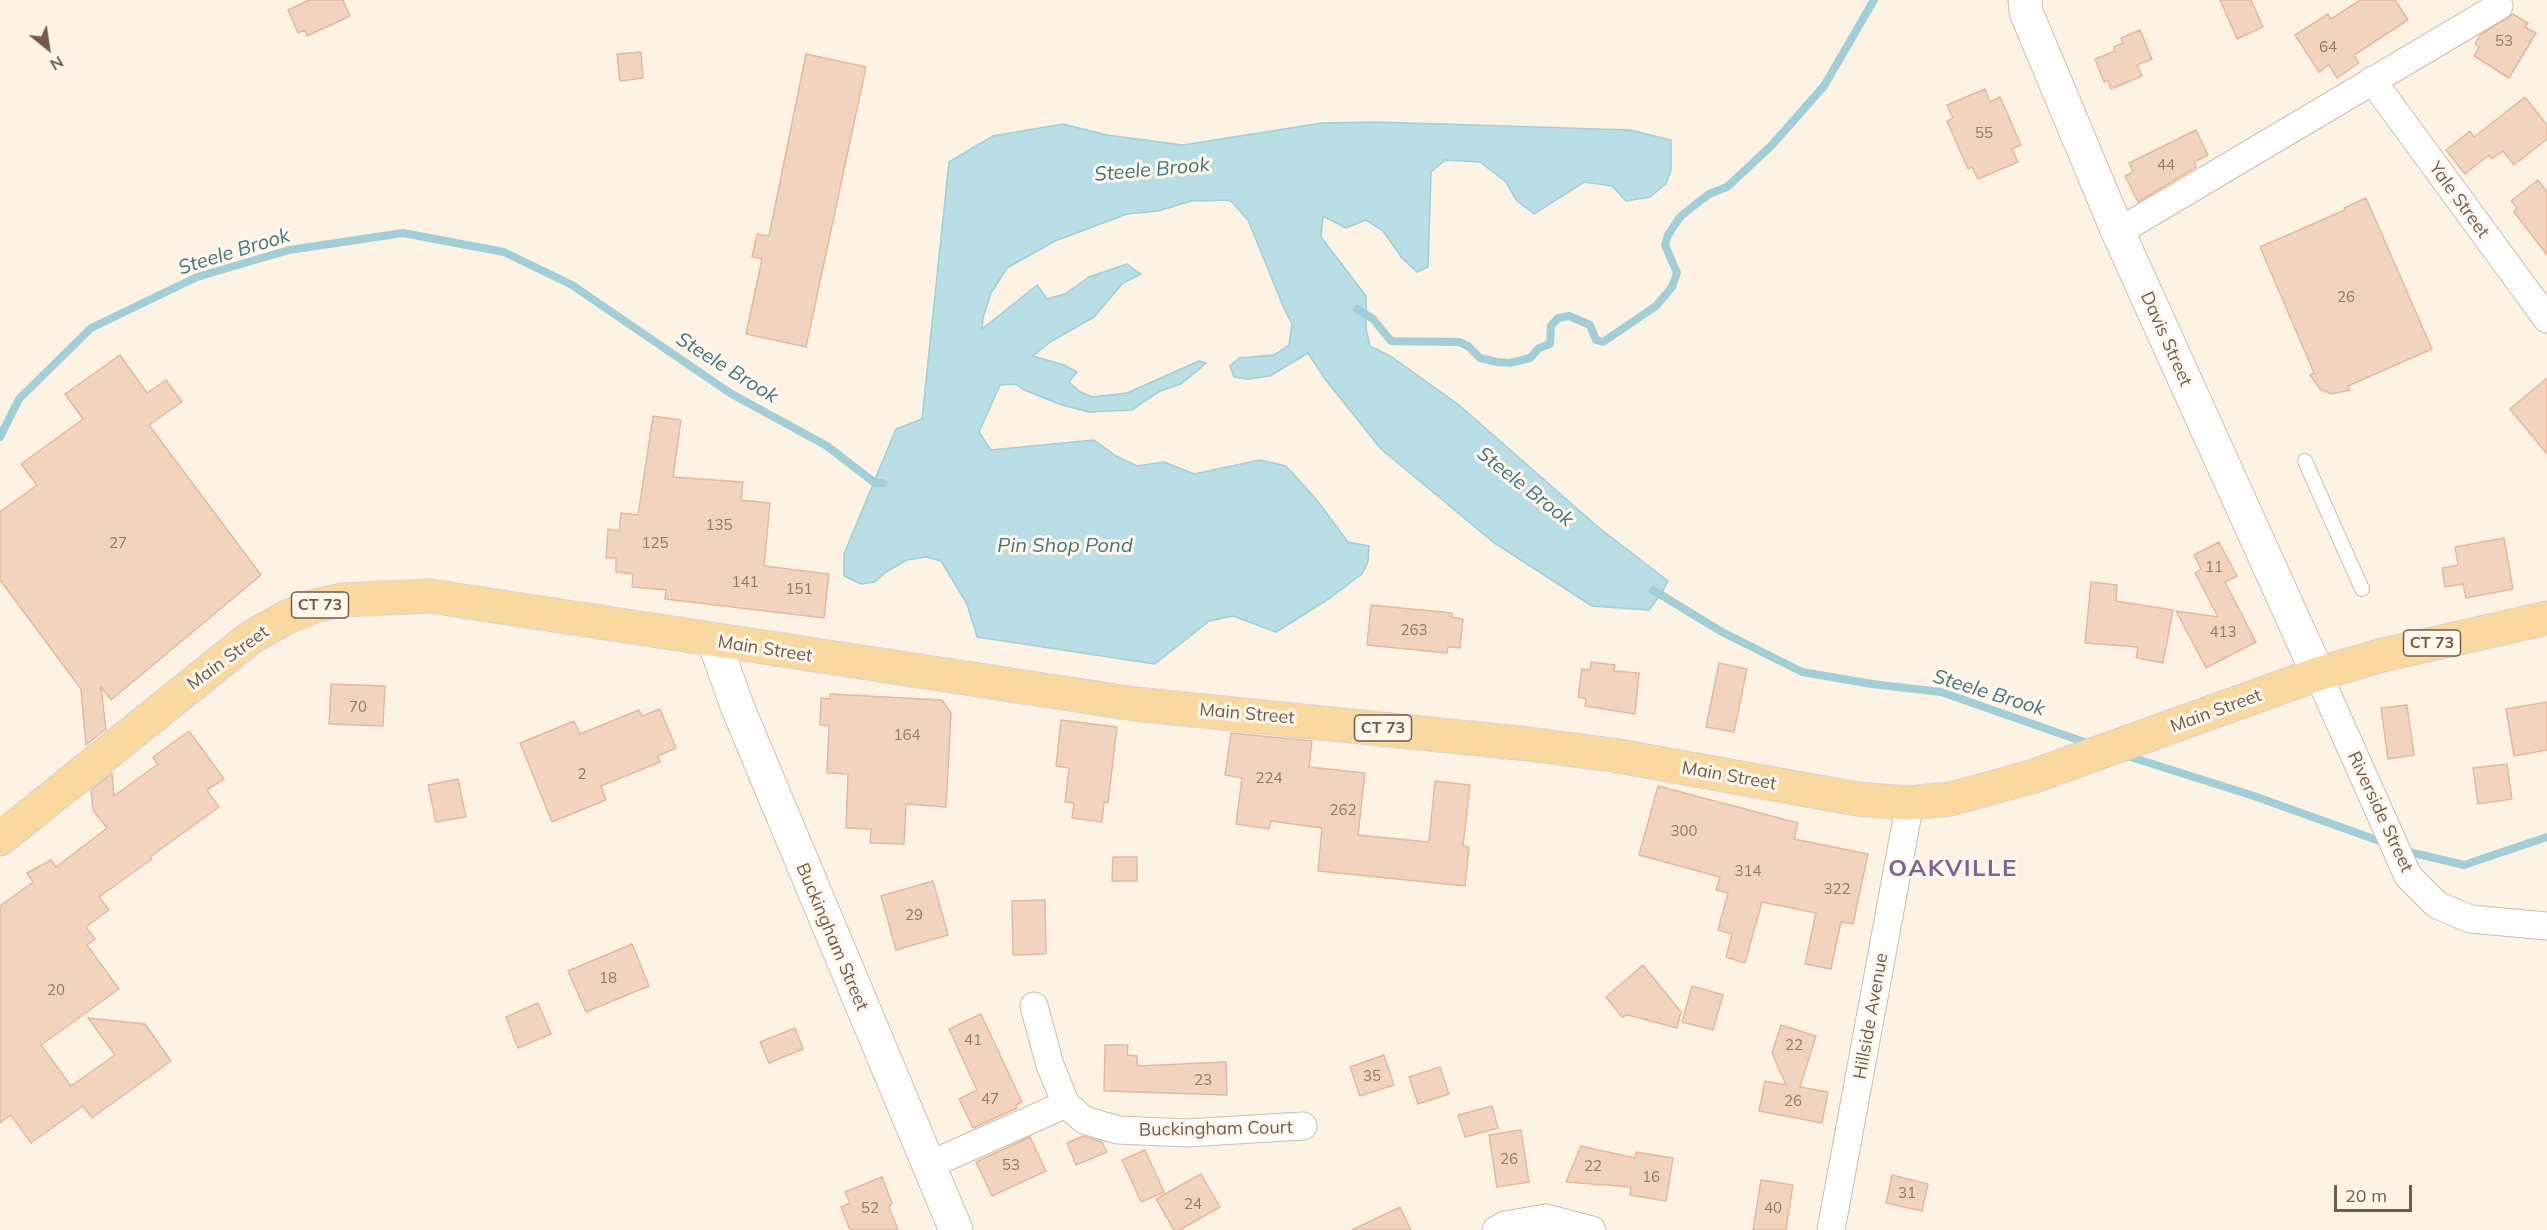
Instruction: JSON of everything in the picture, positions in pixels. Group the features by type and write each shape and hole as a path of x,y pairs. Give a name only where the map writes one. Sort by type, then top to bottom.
{"main road":[{"name":"Davis Street","path":"2025,0 2026,12 2118,232 2318,674"},
{"name":"Main Street","path":"0,839 250,638 289,616 315,606 342,600 430,596 1134,704 1602,753 1857,799 1910,802 1937,801 1966,795 2048,771 2318,674 2379,656 2547,618"},
{"name":"Buckingham Street","path":"714,641 736,706 927,1166 956,1230"}],"street":[{"path":"2118,232 2499,6"},
{"name":"Yale Street","path":"2372,80 2542,304"},
{"name":"Riverside Street","path":"2318,674 2408,876 2437,905 2470,919 2547,926"},
{"name":"Hillside Avenue","path":"1831,1230 1910,802"},
{"path":"927,1166 1066,1104 1050,1065 1034,1006"},
{"name":"Buckingham Court","path":"1066,1104 1084,1120 1118,1130 1187,1133 1303,1126"},
{"path":"1496,1230 1505,1225 1546,1218 1592,1230"}],"lane":[{"path":"2305,461 2362,589"}],"water":[{"name":"Pin Shop Pond","path":"1376,122 1630,130 1671,140 1671,170 1666,184 1650,197 1626,201 1612,186 1584,182 1534,214 1517,201 1506,182 1480,162 1445,160 1431,172 1428,267 1417,272 1402,258 1383,231 1366,220 1346,228 1323,216 1321,237 1366,296 1366,329 1370,346 1392,357 1459,405 1598,527 1668,581 1649,610 1592,606 1493,542 1381,449 1325,379 1308,353 1270,376 1248,379 1234,377 1230,366 1239,358 1274,355 1289,345 1292,324 1248,220 1230,200 1191,201 1158,211 1127,214 1055,241 1007,268 991,293 983,318 982,329 1037,285 1047,299 1065,294 1089,277 1127,264 1141,274 1123,283 1094,317 1050,342 1033,356 1064,365 1077,372 1069,382 1080,392 1093,397 1127,393 1199,361 1206,363 1181,384 1160,391 1132,410 1089,412 1062,405 1024,390 1015,384 1000,385 979,432 991,450 1094,440 1116,456 1137,466 1164,462 1194,474 1260,460 1286,466 1316,499 1348,542 1369,546 1368,562 1362,574 1330,598 1276,632 1233,616 1209,621 1155,664 977,637 967,604 941,561 926,557 907,560 886,572 875,582 861,584 844,576 844,554 896,429 922,419 949,162 993,136 1063,124 1107,135 1183,145 1322,123"}],"building":[{"path":"309,0 343,0 350,16 307,36 305,30 298,33 288,10"},
{"path":"2220,0 2251,0 2263,27 2237,39"},
{"path":"2360,0 2395,0 2408,20 2354,55 2359,63 2337,78 2329,65 2319,72 2295,35 2328,14 2331,19"},
{"path":"2513,14 2528,23 2525,27 2536,33 2509,78 2474,56 2479,47 2475,44 2480,35"},
{"path":"2140,30 2152,59 2137,65 2142,76 2111,89 2108,80 2104,82 2095,59 2115,51 2114,47 2123,43 2121,38"},
{"path":"641,52 643,78 620,81 617,54"},
{"path":"806,54 866,67 806,347 746,334 762,259 752,257 757,234 769,236"},
{"path":"1985,89 1990,102 2000,97 2021,145 2012,149 2018,162 1978,179 1972,167 1968,169 1947,121 1953,118 1947,105"},
{"path":"2525,97 2547,125 2547,139 2514,165 2503,151 2492,159 2489,155 2465,174 2446,150 2470,131 2474,137"},
{"path":"2196,130 2208,155 2194,162 2196,167 2138,202 2125,176 2133,172 2129,163"},
{"path":"2538,180 2547,192 2547,255 2514,212 2517,208 2511,201"},
{"path":"2366,198 2432,349 2348,386 2350,390 2331,394 2320,389 2310,375 2314,373 2260,247 2345,210 2344,208"},
{"path":"120,355 147,393 166,380 182,402 149,425 261,575 111,700 101,687 106,729 86,745 81,689 0,580 0,512 37,485 21,464 83,419 65,394"},
{"path":"2547,378 2547,454 2510,409"},
{"path":"653,416 681,420 673,477 743,482 741,500 770,503 764,566 829,574 824,618 665,599 666,590 632,587 633,574 616,572 616,558 606,558 608,529 619,531 621,513 638,515"},
{"path":"2504,538 2513,589 2466,598 2463,584 2445,587 2442,568 2458,565 2455,547"},
{"path":"2219,542 2237,576 2225,582 2256,642 2206,668 2176,611 2218,617 2195,573 2201,569 2194,555"},
{"path":"2091,582 2117,585 2116,601 2173,610 2163,663 2136,658 2138,647 2085,643"},
{"path":"1371,605 1452,613 1451,617 1463,619 1460,648 1448,647 1447,653 1367,645"},
{"path":"1591,662 1615,665 1614,671 1639,673 1635,714 1585,706 1586,699 1578,697 1582,669 1590,670"},
{"path":"1719,663 1747,669 1734,732 1706,727"},
{"path":"331,684 385,686 383,726 329,724"},
{"path":"830,694 942,700 951,713 946,807 906,804 904,844 870,843 871,829 846,828 848,774 827,773 829,726 820,725 821,698 830,699"},
{"path":"2547,702 2547,750 2514,756 2506,709"},
{"path":"2407,705 2414,755 2388,759 2381,708"},
{"path":"660,709 676,748 658,756 660,762 601,786 606,800 552,822 520,743 574,721 580,734 639,710 642,716"},
{"path":"1061,720 1117,727 1108,803 1104,802 1102,822 1072,818 1074,803 1065,802 1069,768 1056,766"},
{"path":"189,731 224,779 207,790 219,807 99,897 109,910 86,927 95,939 87,945 119,989 41,1045 71,1086 115,1055 88,1018 145,1024 171,1061 92,1118 83,1106 31,1143 11,1115 0,1123 0,906 33,882 27,873 51,860 56,867 107,828 93,810 91,790 112,773 114,796 158,764 153,757"},
{"path":"1231,733 1312,741 1309,767 1365,773 1358,835 1429,842 1435,781 1470,785 1463,846 1469,847 1465,886 1318,871 1322,828 1271,821 1269,829 1236,824 1242,778 1225,775"},
{"path":"2507,764 2512,799 2478,804 2473,768"},
{"path":"458,779 466,817 436,822 428,785"},
{"path":"1658,786 1798,823 1794,839 1868,854 1853,924 1841,922 1831,969 1805,964 1816,913 1762,902 1745,963 1726,957 1732,934 1718,930 1728,893 1716,890 1720,877 1639,855"},
{"path":"1113,857 1137,857 1137,881 1112,881"},
{"path":"933,881 948,935 896,950 881,896"},
{"path":"1045,900 1046,954 1013,955 1012,901"},
{"path":"632,944 649,986 586,1012 568,971"},
{"path":"1643,965 1681,1012 1677,1028 1628,1015 1622,1017 1606,997"},
{"path":"1692,986 1723,995 1713,1030 1682,1022"},
{"path":"538,1003 551,1034 518,1048 506,1017"},
{"path":"981,1014 1022,1102 1016,1105 1017,1108 973,1128 959,1099 977,1090 949,1029"},
{"path":"1781,1025 1816,1036 1800,1087 1828,1092 1822,1123 1759,1111 1765,1081 1786,1085 1772,1053"},
{"path":"795,1028 803,1049 769,1063 760,1042"},
{"path":"1105,1045 1128,1045 1127,1055 1137,1056 1137,1066 1226,1062 1227,1095 1104,1091"},
{"path":"1384,1055 1394,1085 1360,1096 1350,1067"},
{"path":"1440,1067 1449,1094 1418,1104 1409,1077"},
{"path":"1492,1106 1498,1128 1465,1137 1458,1115"},
{"path":"1521,1130 1529,1182 1497,1187 1489,1135"},
{"path":"1083,1136 1102,1142 1107,1152 1076,1165 1067,1143"},
{"path":"1030,1137 1046,1171 992,1196 976,1162"},
{"path":"1581,1146 1635,1158 1636,1152 1673,1158 1666,1201 1630,1195 1631,1187 1566,1182"},
{"path":"1145,1150 1164,1192 1141,1202 1122,1160"},
{"path":"1201,1174 1220,1207 1180,1230 1174,1230 1156,1199"},
{"path":"1892,1175 1928,1184 1922,1211 1886,1203"},
{"path":"882,1177 892,1203 889,1207 898,1230 850,1230 841,1207 850,1203 845,1192"},
{"path":"1761,1180 1793,1185 1786,1230 1753,1230"},
{"path":"1400,1207 1411,1230 1352,1230"}],"waterway":[{"path":"1357,309 1373,319 1391,341 1459,342 1468,346 1480,358 1497,362 1510,363 1530,358 1539,348 1550,344 1551,326 1558,318 1569,316 1590,325 1596,340 1603,342 1656,306 1672,287 1677,273 1665,245 1668,235 1680,217 1709,194 1727,187 1771,146 1824,86 1874,0"},
{"name":"Steele Brook","path":"0,437 19,399 91,328 197,277 289,250 403,233 504,252 572,285 730,393 827,446 875,483 883,483"},
{"name":"Steele Brook","path":"1653,590 1722,632 1802,672 1872,684 1941,692 2090,744"},
{"name":"Steele Brook","path":"2124,755 2254,796 2385,843"},
{"name":"Steele Brook","path":"2405,851 2464,865 2547,837"}],"district":[{"name":"OAKVILLE","path":"1953,869"}]}
